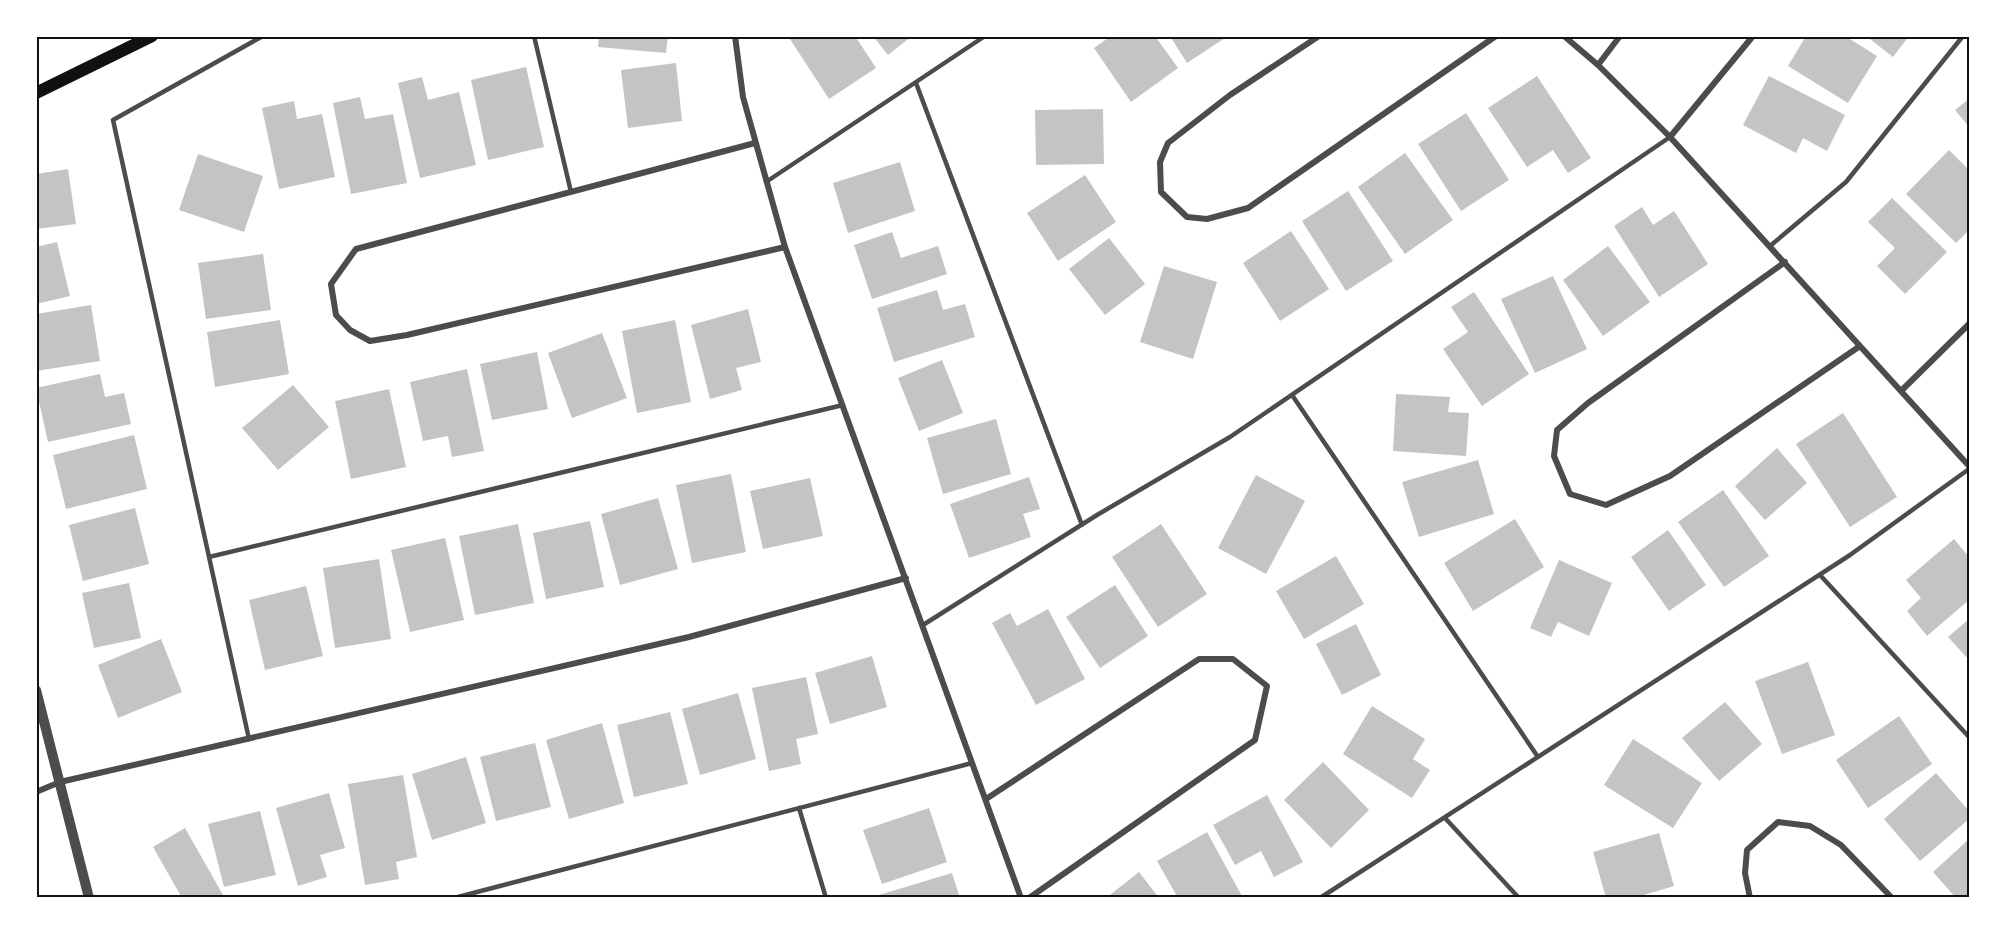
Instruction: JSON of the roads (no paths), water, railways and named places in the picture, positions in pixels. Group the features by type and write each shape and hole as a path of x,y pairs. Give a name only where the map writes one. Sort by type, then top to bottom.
{"main road":[{"path":"36,93 152,36"}],"street":[{"path":"735,36 743,97 785,247 1021,898"},
{"path":"1319,36 1230,95 1168,143 1160,162 1161,192 1187,217 1207,219 1248,208 1496,36"},
{"path":"1564,36 1670,137 1969,467"},
{"path":"1598,66 1620,36"},
{"path":"1670,137 1753,36"},
{"path":"755,143 356,249 331,284 336,315 350,330 369,341 407,335 785,247"},
{"path":"1785,262 1588,403 1557,430 1554,456 1570,494 1606,505 1670,476 1860,346"},
{"path":"1901,391 1969,324"},
{"path":"36,792 60,782 689,637 906,578"},
{"path":"986,799 1199,659 1233,658 1267,686 1255,740 1029,898"},
{"path":"36,690 89,898"},
{"path":"1750,898 1745,873 1747,850 1778,822 1810,826 1841,845 1892,898"}],"lane":[{"path":"249,739 113,120 262,36"},
{"path":"534,36 571,192"},
{"path":"766,182 985,36"},
{"path":"1770,246 1846,182 1963,36"},
{"path":"916,83 1082,525"},
{"path":"923,625 1082,525 1230,436 1670,137"},
{"path":"1292,395 1538,757"},
{"path":"209,557 843,405"},
{"path":"1320,898 1820,575 1969,467"},
{"path":"1820,575 1969,737"},
{"path":"454,898 972,763"},
{"path":"799,808 826,898"},
{"path":"1445,818 1519,898"}]}
